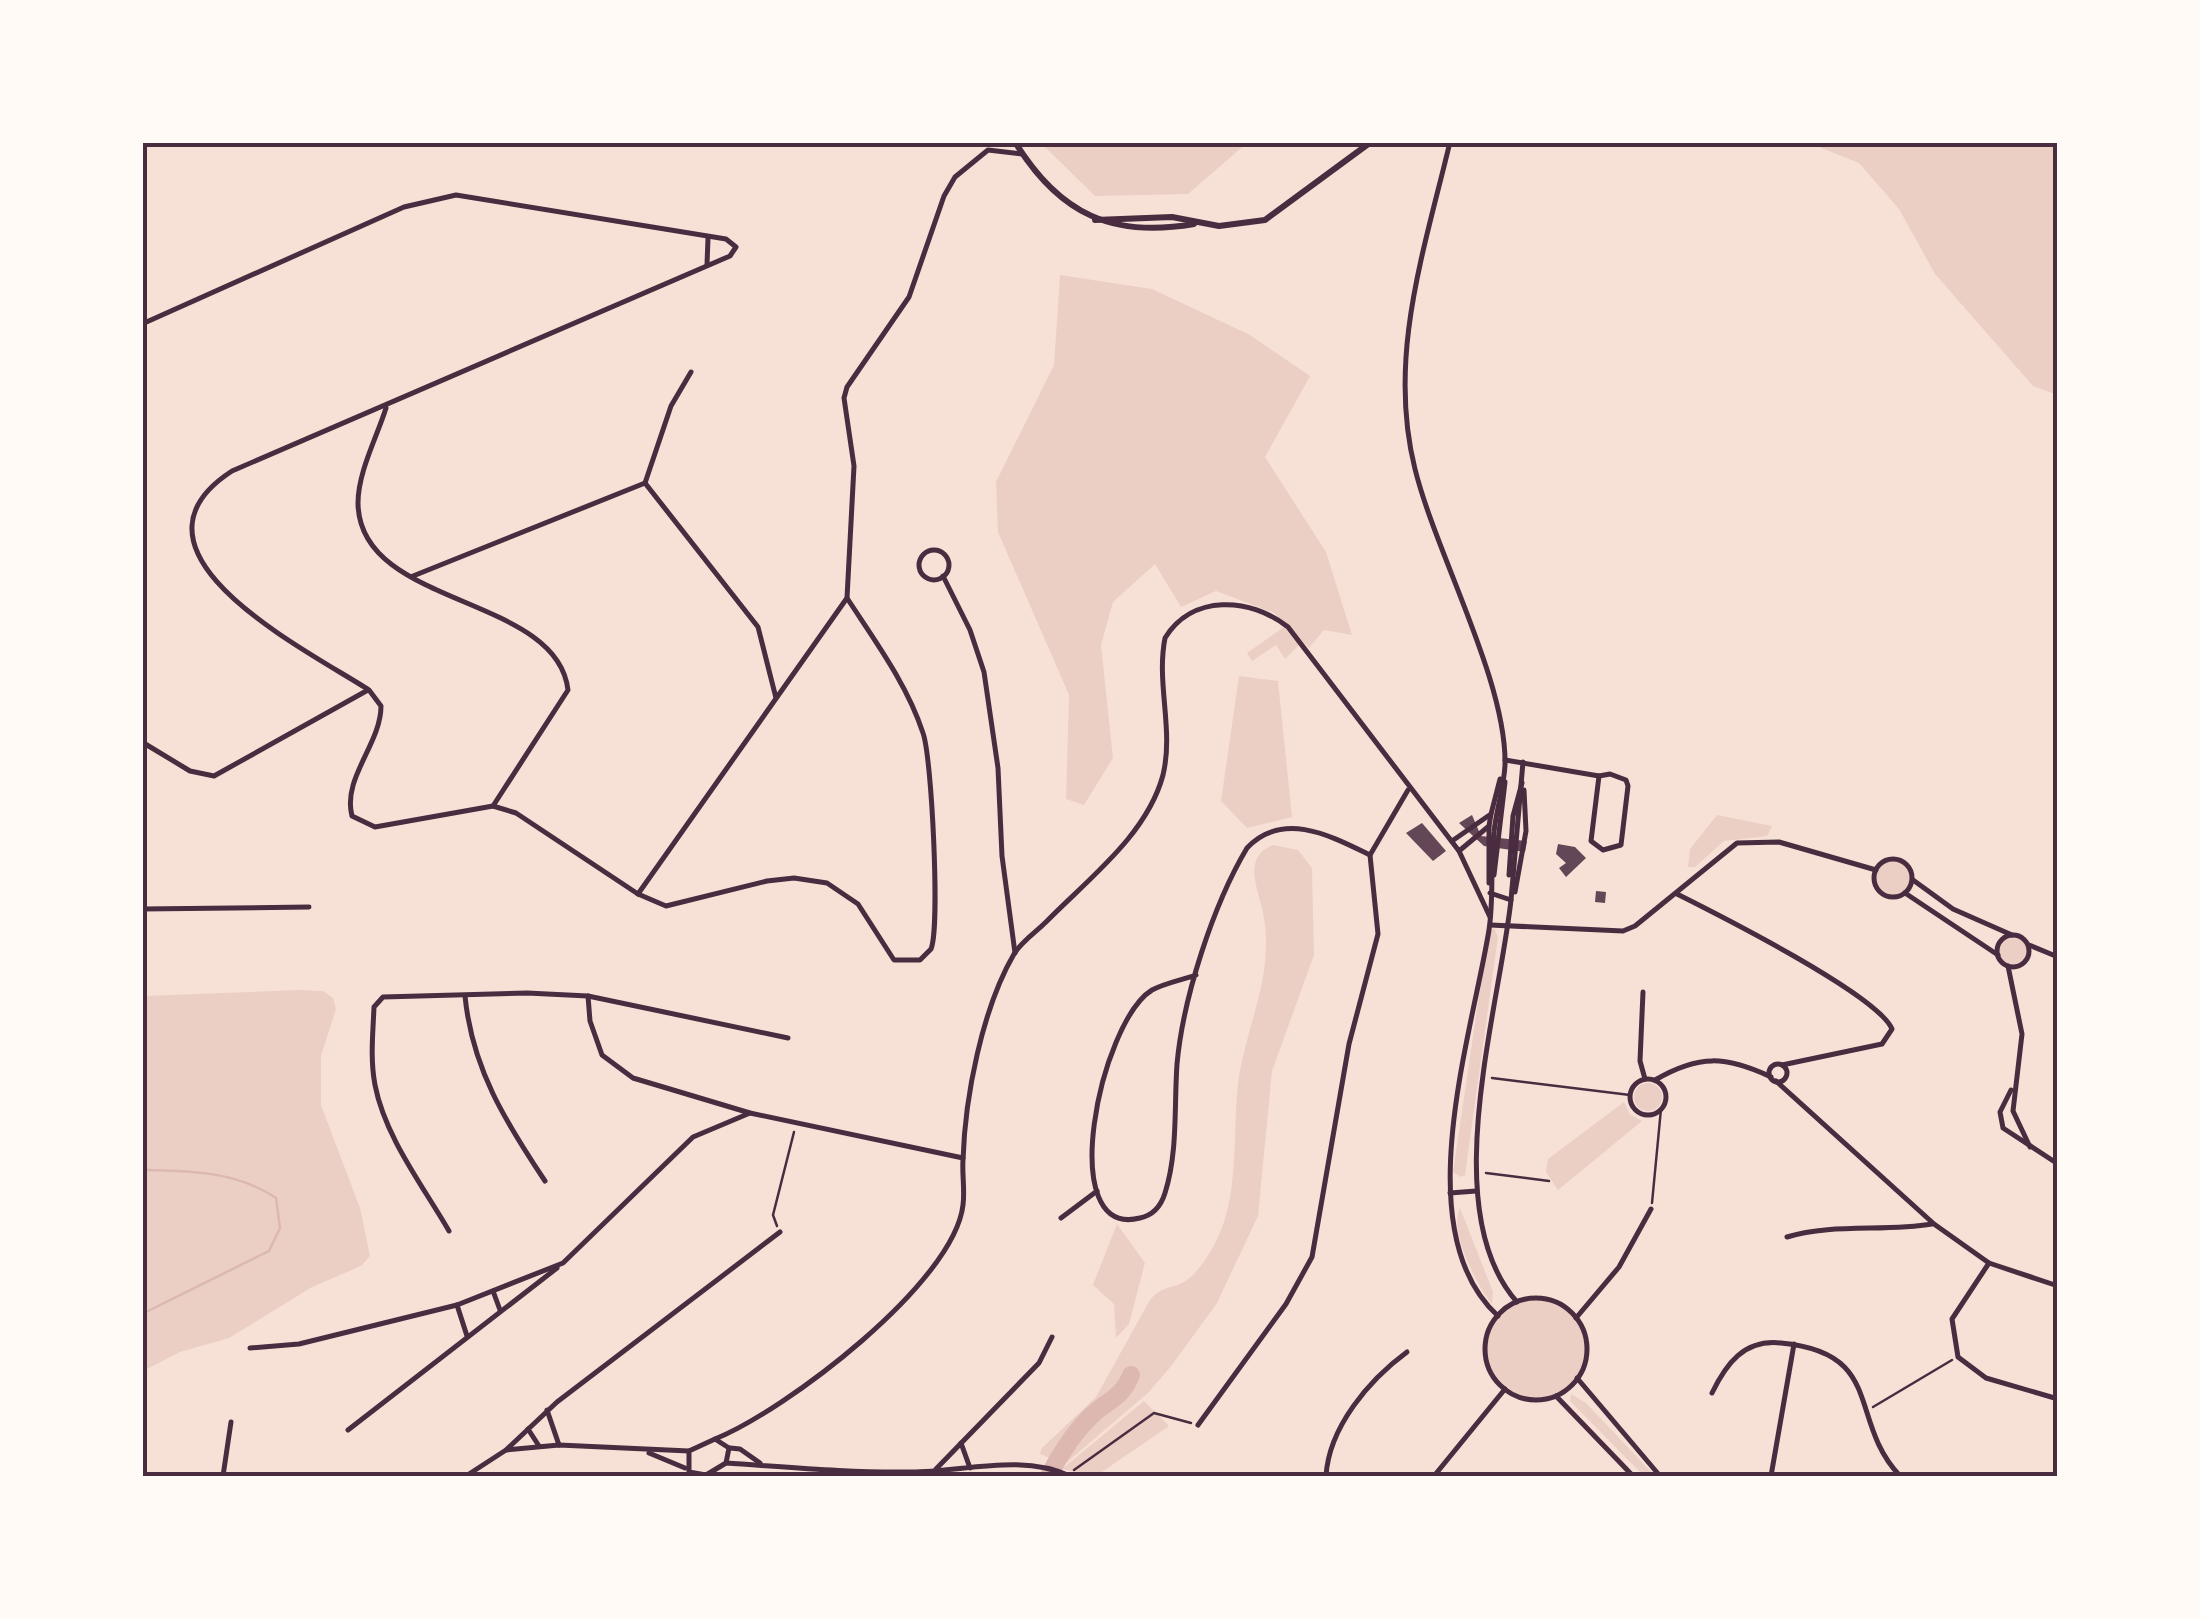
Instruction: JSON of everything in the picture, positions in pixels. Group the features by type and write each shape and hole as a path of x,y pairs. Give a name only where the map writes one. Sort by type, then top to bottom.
{"street":[{"path":"638,894 848,598 854,466 844,416 848,387 910,296 944,196 966,165 994,142"},
{"path":"1015,142 1066,199 1094,220 1138,230 1197,224 1238,226 1265,220 1371,142"},
{"path":"1450,142 1407,326 1404,396 1415,470 1498,713 1506,796 1490,891"},
{"path":"988,150 1022,154"},
{"path":"142,324 404,207 456,195 726,238 736,246 730,256 232,472 207,488 194,517 195,542 205,569 247,613 369,690 381,706 381,716 350,796 358,822 376,828 492,806 516,813 638,894 666,906 767,881 794,878 827,883 858,904 894,960 920,960 930,950 934,908 930,770 924,734 899,678 848,598"},
{"path":"1094,220 1172,217 1197,224"},
{"path":"707,265 708,237"},
{"path":"645,483 670,406 691,372"},
{"path":"386,407 362,476 360,522 367,538 384,557 412,576 550,647 566,674 568,690 492,806"},
{"path":"645,483 758,627 776,698"},
{"path":"412,576 645,483"},
{"path":"943,576 929,579 922,573 920,559 927,552 936,550 948,558 943,576 970,630 984,672 998,768 1002,856 1015,953"},
{"path":"506,1450 559,1445 689,1451 739,1429 844,1355 926,1280 957,1232 964,1204 963,1158 978,1056 1015,953 1118,850 1139,825 1154,797 1167,754 1164,638 1194,609 1236,605 1270,616 1288,627 1408,790 1459,851 1490,921 1508,927 1623,931 1677,894 1737,843 1779,842 1876,870"},
{"path":"142,742 190,771 214,776 369,690"},
{"path":"1504,767 1523,762 1599,776 1610,774 1626,780 1618,849 1603,850 1590,842 1599,776"},
{"path":"1517,1302 1504,1287 1484,1242 1475,1171 1512,898 1526,831 1523,762"},
{"path":"1498,1316 1485,1304 1463,1259 1450,1194 1460,1088 1490,921 1490,814 1504,767"},
{"path":"1512,898 1508,868 1524,783"},
{"path":"1198,1425 1286,1304 1312,1257 1349,1044 1378,934 1370,855 1408,790"},
{"path":"1452,841 1490,814"},
{"path":"1459,851 1489,826"},
{"path":"1196,975 1150,991 1112,1046 1100,1080 1090,1143 1097,1191 1108,1209 1132,1220 1158,1210 1165,1194 1174,1142 1178,1059 1196,975 1239,862 1258,836 1295,828 1328,834 1370,855"},
{"path":"2030,1146 2013,1111 2022,1034 2008,966 1998,955 1905,893 1891,896 1881,892 1875,882 1876,870 1884,861 1896,859 1907,864 1913,880 1953,908 2058,957"},
{"path":"1905,893 1913,880"},
{"path":"1490,891 1512,898"},
{"path":"1677,894 1852,995 1884,1018 1891,1035 1870,1048 1771,1068 1773,1079"},
{"path":"142,908 309,907"},
{"path":"1998,955 1999,944 2012,935"},
{"path":"2008,966 2023,964 2029,956 2028,945"},
{"path":"1643,992 1640,1060 1650,1079 1666,1094 1661,1109 1651,1114 1640,1113 1630,1096 1634,1086 1650,1079 1675,1068 1736,1060 1773,1079 1934,1224 1988,1263 2058,1286"},
{"path":"465,996 469,1038 482,1075 502,1117 544,1181"},
{"path":"588,996 590,1021 602,1055 632,1078 750,1114 963,1158"},
{"path":"449,1231 397,1142 376,1090 371,1062 374,1007 383,998 588,996 788,1038"},
{"path":"1773,1079 1786,1077 1782,1066"},
{"path":"2013,1088 2004,1101 2000,1119 2009,1134 2058,1164"},
{"path":"348,1430 563,1263 693,1137 750,1114"},
{"path":"1061,1218 1097,1191"},
{"path":"1450,1194 1476,1191"},
{"path":"1576,1318 1619,1267 1650,1210"},
{"path":"1787,1237 1802,1232 1899,1230 1934,1224"},
{"path":"466,1476 506,1450 547,1410 780,1232"},
{"path":"250,1348 298,1344 457,1306 563,1263"},
{"path":"1988,1263 1952,1318 1958,1357 1972,1370 2005,1386 2058,1400"},
{"path":"493,1291 500,1310"},
{"path":"1552,1301 1576,1318 1587,1350 1577,1378 1556,1396 1533,1400 1504,1389 1492,1374 1486,1353 1488,1332 1498,1316 1517,1302 1552,1301"},
{"path":"457,1306 468,1336"},
{"path":"934,1471 1039,1364 1052,1337"},
{"path":"1712,1394 1726,1366 1750,1346 1794,1344 1832,1354 1848,1369 1881,1447 1900,1476"},
{"path":"1772,1476 1794,1344"},
{"path":"1326,1476 1327,1461 1352,1408 1385,1368 1407,1352"},
{"path":"1577,1378 1660,1476"},
{"path":"1434,1476 1504,1389"},
{"path":"1556,1396 1632,1476"},
{"path":"547,1410 559,1445"},
{"path":"223,1476 231,1422"},
{"path":"528,1429 539,1446"},
{"path":"726,1463 728,1447 739,1429"},
{"path":"715,1438 728,1447 740,1448 762,1465"},
{"path":"961,1443 970,1468"},
{"path":"687,1472 689,1451"},
{"path":"646,1452 704,1476 726,1463 934,1471 1042,1468 1072,1474"}],"path":[{"path":"1486,1077 1630,1096"},
{"path":"1650,1210 1661,1109"},
{"path":"780,1232 772,1215 797,1122"},
{"path":"1475,1171 1549,1181"},
{"path":"1868,1411 1958,1357"},
{"path":"1072,1474 1154,1413 1198,1425"}],"shaded area":[{"path":"1041,143 1247,143 1188,194 1095,196"},
{"path":"1809,143 2057,143 2057,395 2033,386 1935,274 1899,209 1859,163"},
{"path":"1060,275 1152,289 1250,335 1310,376 1265,457 1326,552 1352,635 1324,630 1309,648 1274,613 1216,591 1181,607 1155,564 1113,602 1101,645 1113,758 1084,805 1066,799 1069,695 998,532 996,482 1054,365"},
{"path":"1284,627 1299,645 1285,659 1276,645 1252,661 1247,653"},
{"path":"1239,676 1278,681 1292,817 1247,828 1221,801"},
{"path":"1717,815 1772,826 1767,836 1724,841 1695,867 1688,867 1690,849"},
{"path":"1273,845 1298,850 1312,868 1314,955 1272,1071 1258,1216 1217,1303 1172,1365 1149,1392 1065,1464 1040,1454 1042,1448 1096,1397 1150,1300 1161,1290 1191,1277 1221,1229 1232,1187 1239,1076 1265,965 1265,924 1255,867 1257,858"},
{"path":"1893,859 1906,865 1912,878 1906,891 1893,897 1880,891 1874,878 1880,865"},
{"path":"1494,928 1498,937 1465,1175 1461,1177 1453,1172 1488,935"},
{"path":"2013,935 2024,940 2029,951 2024,962 2013,967 2002,962 1997,951 2002,940"},
{"path":"323,991 333,998 336,1009 321,1056 321,1105 360,1208 370,1256 361,1266 312,1287 229,1338 180,1352 143,1371 143,996"},
{"path":"1648,1083 1658,1087 1662,1097 1658,1107 1648,1111 1638,1107 1634,1097 1638,1087"},
{"path":"1624,1102 1630,1114 1642,1121 1558,1190 1546,1172 1548,1159"},
{"path":"1460,1208 1493,1292 1492,1304 1472,1272 1461,1243 1457,1218"},
{"path":"1117,1224 1145,1263 1129,1324 1116,1338 1114,1304 1093,1285"},
{"path":"1536,1298 1555,1302 1572,1313 1583,1330 1587,1349 1583,1368 1572,1385 1555,1396 1536,1400 1517,1396 1500,1385 1489,1368 1485,1349 1489,1330 1500,1313 1517,1302"},
{"path":"1571,1394 1586,1403 1655,1476 1644,1476 1570,1401"},
{"path":"1144,1401 1169,1426 1096,1476 1062,1469"}],"building":[{"path":"1472,815 1481,836 1527,841 1525,852 1484,846 1459,823"},
{"path":"1422,823 1446,851 1433,861 1406,833"},
{"path":"1558,844 1575,847 1586,858 1566,877 1559,868 1566,863 1556,854"},
{"path":"1596,891 1606,892 1605,903 1595,902"}],"waterway":[{"path":"142,1170 195,1172 245,1182 276,1198 280,1228 269,1251 142,1314"},
{"path":"1049,1476 1080,1428 1119,1394 1131,1375"}]}
